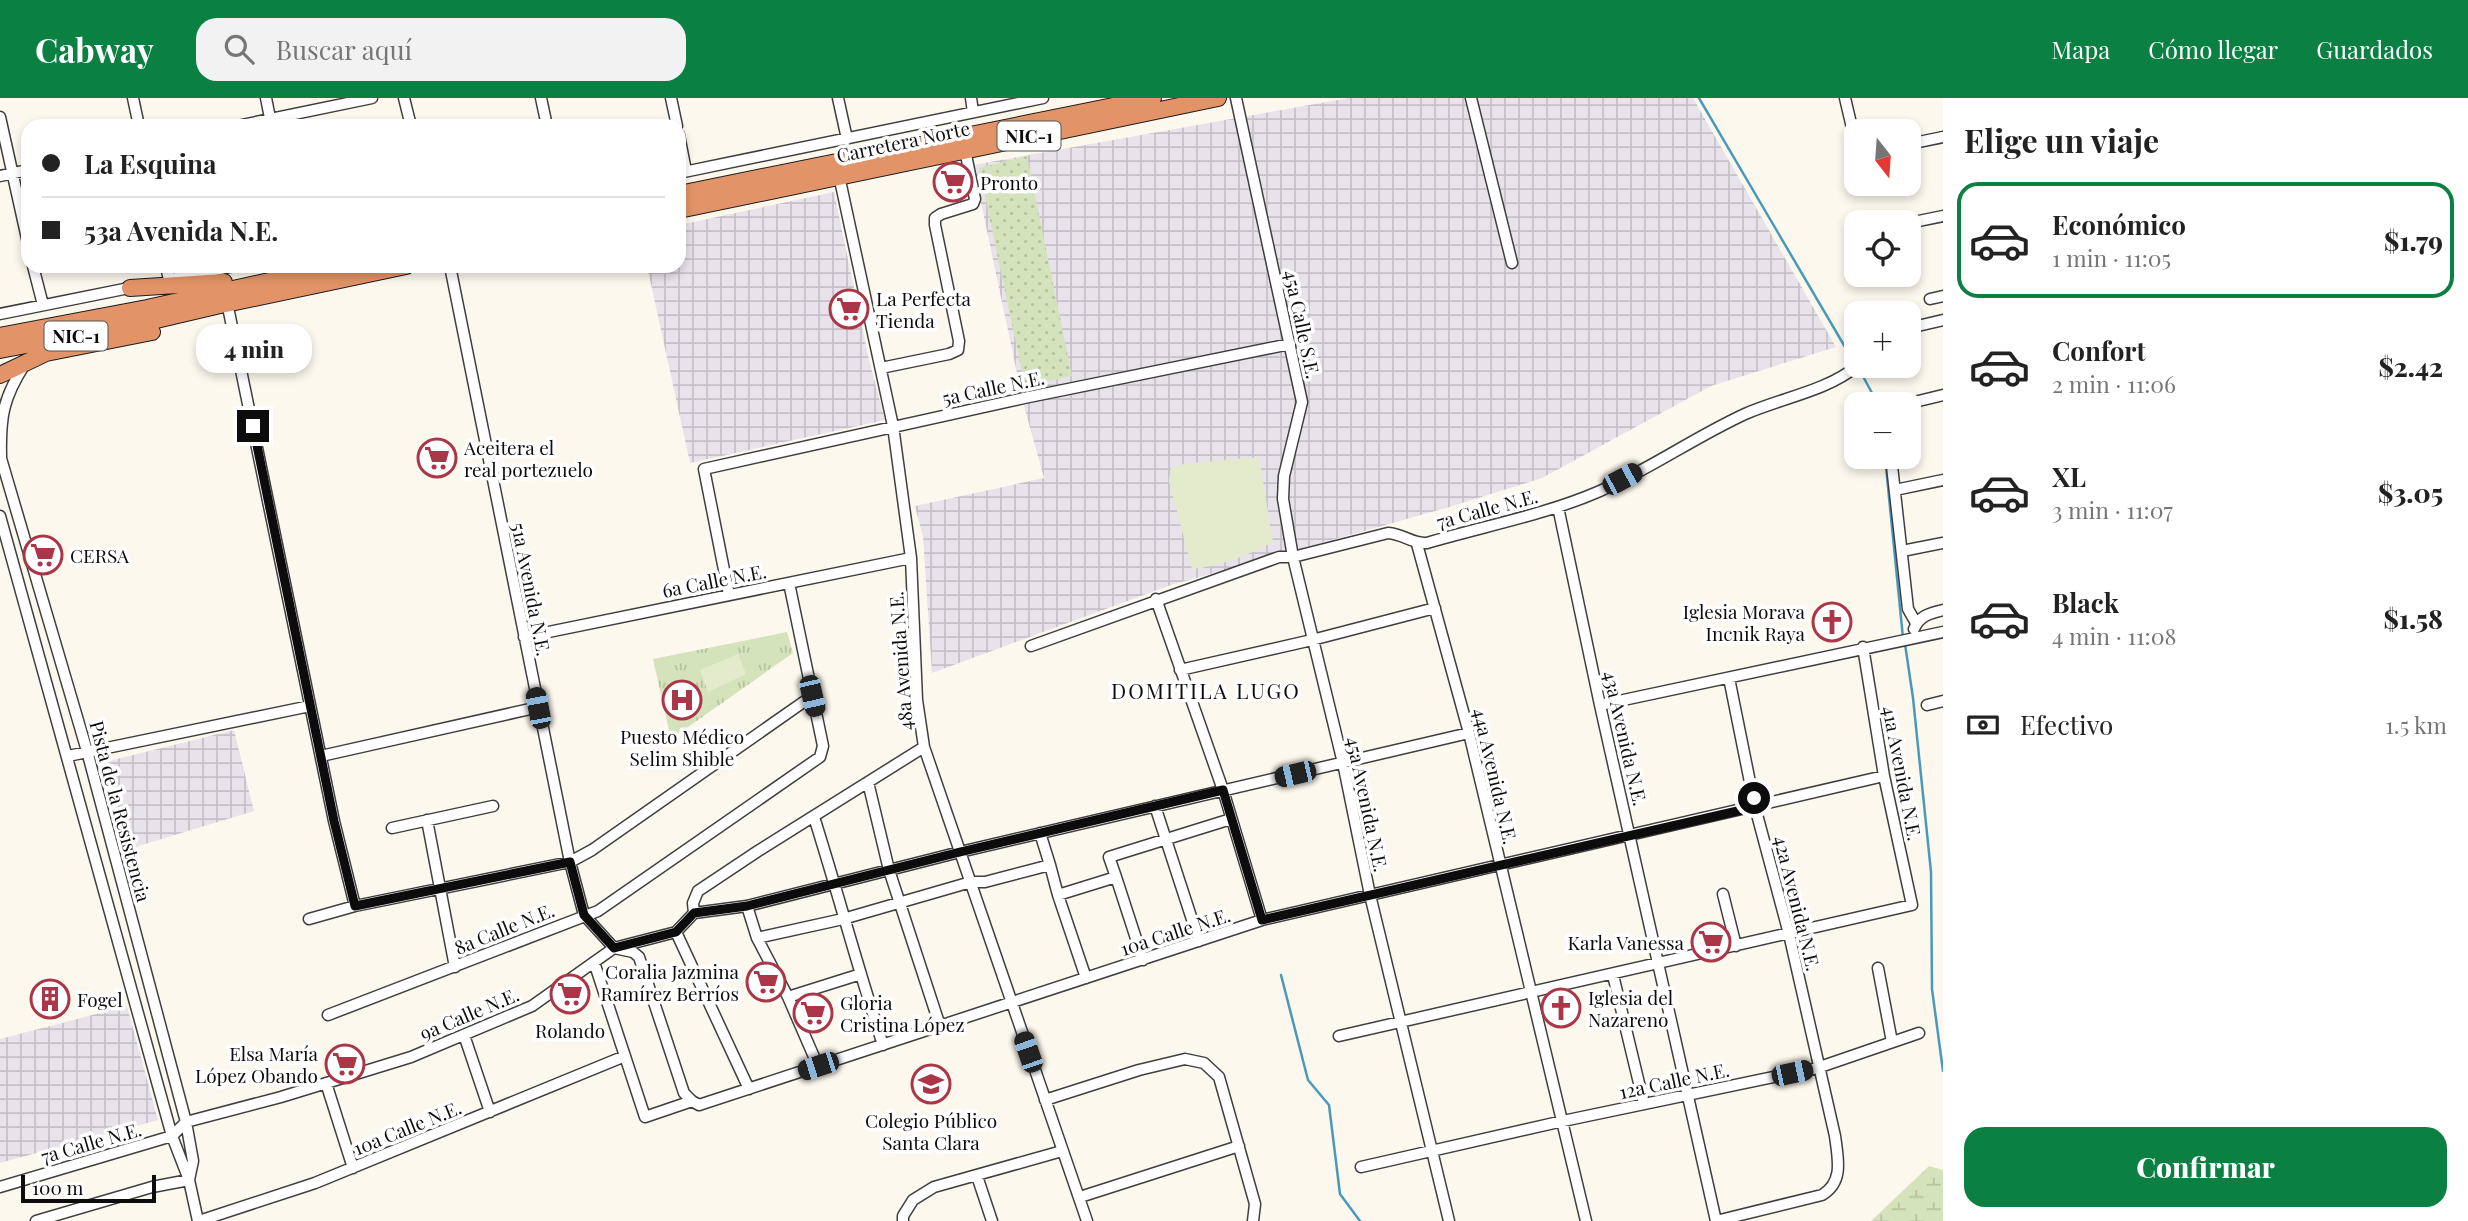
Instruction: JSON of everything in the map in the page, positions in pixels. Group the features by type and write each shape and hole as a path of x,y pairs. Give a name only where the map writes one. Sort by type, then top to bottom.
{"highway":[{"name":"Carretera Norte","path":"686,208 838,169 1153,98"},
{"name":"Carretera Norte","path":"686,191 965,150 1218,98"},
{"name":"NIC-1","path":"0,336 150,315 304,273"},
{"name":"NIC-1","path":"0,350 150,315 370,273"},
{"path":"0,375 46,353 160,330 306,293 355,276"},
{"path":"130,288 275,279"}],"street":[{"path":"133,98 138,119"},
{"path":"266,98 270,119"},
{"path":"287,119 372,98"},
{"path":"404,98 409,119"},
{"path":"541,98 546,119"},
{"path":"671,98 676,119"},
{"path":"838,98 847,139"},
{"path":"971,98 974,112"},
{"path":"686,171 1043,98"},
{"name":"45a Calle S.E.","path":"1236,98 1302,402 1283,488 1293,557"},
{"path":"1471,98 1512,263"},
{"path":"1844,98 1849,119"},
{"path":"0,117 6,174 21,221"},
{"path":"1922,141 1943,137"},
{"path":"881,368 958,350 959,341 935,218 973,204 975,199 965,150"},
{"name":"48a Avenida N.E.","path":"838,169 893,426 911,558 916,700 924,747 1087,1221"},
{"path":"1921,221 1943,216"},
{"path":"35,273 43,304"},
{"path":"168,273 169,280"},
{"path":"0,314 202,273"},
{"name":"51a Avenida N.E.","path":"451,273 538,708 570,862 584,915 614,948 633,952 639,957 684,1093 692,1101"},
{"path":"1930,299 1943,296"},
{"path":"229,312 310,706 355,906"},
{"path":"1921,325 1943,320"},
{"name":"5a Calle N.E.","path":"729,595 704,469 893,426 1290,344"},
{"name":"Pista de la Resistencia","path":"25,364 6,397 1,423 0,456 87,751 186,1122 193,1161 189,1180"},
{"name":"7a Calle N.E.","path":"1031,646 1279,557 1293,557 1388,533 1401,534 1417,544 1427,543 1559,508 1601,490 1746,414 1824,384 1844,373"},
{"path":"1921,401 1943,395"},
{"path":"1892,469 1908,609 1916,623"},
{"path":"1895,490 1943,480"},
{"name":"43a Avenida N.E.","path":"1559,508 1600,705 1716,1221"},
{"name":"Pista de la Resistencia","path":"0,516 172,1136 189,1180 198,1221"},
{"path":"1902,551 1943,542"},
{"name":"44a Avenida N.E.","path":"1417,544 1469,733 1586,1221"},
{"name":"45a Avenida N.E.","path":"1293,557 1343,763 1400,1023 1449,1221"},
{"name":"6a Calle N.E.","path":"524,637 911,558"},
{"path":"309,919 355,906 570,862 592,850 812,696 789,583"},
{"path":"1156,599 1223,790 1262,920"},
{"path":"1180,670 1435,608"},
{"path":"1906,639 1916,623 1929,613 1943,610"},
{"path":"1600,705 1943,632"},
{"name":"41a Avenida N.E.","path":"1789,934 1912,905 1884,776 1863,647"},
{"name":"42a Avenida N.E.","path":"1716,1221 1813,1199 1832,1189 1838,1161 1835,1136 1789,934 1755,807 1729,678"},
{"name":"8a Calle N.E.","path":"328,1015 598,911 820,757 823,746 812,696"},
{"path":"1927,705 1943,701"},
{"path":"68,756 310,706"},
{"path":"321,756 538,708"},
{"path":"749,1089 676,932 694,913 747,906 960,852 1469,733"},
{"path":"694,913 693,903 698,891 924,747"},
{"name":"10a Calle N.E.","path":"198,1221 315,1183 625,1056 645,1117 692,1101 699,1105 1262,920 1884,776"},
{"path":"868,782 889,870 940,1026"},
{"path":"392,828 493,806"},
{"path":"1155,806 1199,941"},
{"path":"814,817 883,1045"},
{"path":"1143,960 1109,857 1231,818"},
{"path":"427,820 456,967"},
{"path":"1040,834 1086,978"},
{"path":"757,938 843,919 971,882 985,882 1049,865"},
{"path":"1058,895 1116,877"},
{"path":"1723,894 1736,946"},
{"path":"747,906 757,938 789,997 818,1066"},
{"name":"9a Calle N.E.","path":"186,1122 411,1057 532,1006 614,948 676,932"},
{"path":"1339,1036 1789,934"},
{"path":"594,962 625,1056"},
{"path":"1878,968 1892,1042"},
{"path":"789,997 861,974"},
{"path":"1613,975 1644,1104"},
{"name":"12a Calle N.E.","path":"1360,1167 1818,1068 1919,1033"},
{"path":"464,1035 490,1112"},
{"path":"1045,1100 1139,1070 1185,1059 1204,1063 1219,1077 1255,1204 1253,1221"},
{"path":"326,1083 352,1168"},
{"name":"7a Calle N.E.","path":"0,1186 172,1136 186,1122"},
{"path":"1080,1197 1240,1146"},
{"path":"903,1221 913,1200 934,1187 1062,1151"},
{"path":"977,1176 992,1221"},
{"path":"36,1221 152,1187 189,1180"}],"shaded area":[{"path":"1349,98 1693,98 1836,347 1711,386 1542,478 1446,508 1171,585 932,673 923,537 915,506 1044,478 1024,406 973,165"},
{"path":"834,192 869,360 885,420 690,463 649,273 686,273 686,224"},
{"path":"234,730 254,811 125,850 105,762"},
{"path":"127,1006 158,1120 0,1163 0,1039"}],"green space":[{"path":"1027,156 1072,376 1025,386 979,168"},
{"path":"1259,457 1273,542 1234,560 1192,569 1169,481 1171,468 1184,464"},
{"path":"787,632 793,653 671,739 653,659"},
{"path":"738,654 746,674 708,692 700,670"},
{"path":"1929,1166 1943,1170 1943,1221 1871,1221"}],"waterway":[{"path":"1699,98 1844,345"},
{"path":"1864,378 1871,392"},
{"path":"1886,469 1903,638"},
{"path":"1905,644 1931,872 1932,989 1943,1071"},
{"path":"1281,975 1308,1080 1329,1105 1340,1194 1360,1221"}],"place":[{"name":"Pronto","path":"953,182"},
{"name":"La Perfecta Tienda","path":"849,309"},
{"name":"Aceitera el real portezuelo","path":"437,458"},
{"name":"CERSA","path":"43,555"},
{"name":"Iglesia Morava Incnik Raya","path":"1832,622"},
{"name":"Puesto Médico Selim Shible","path":"682,700"},
{"name":"Karla Vanessa","path":"1711,942"},
{"name":"Coralia Jazmina Ramírez Berríos","path":"766,982"},
{"name":"Rolando","path":"570,994"},
{"name":"Fogel","path":"50,999"},
{"name":"Iglesia del Nazareno","path":"1561,1008"},
{"name":"Gloria Cristina López","path":"813,1013"},
{"name":"Elsa María López Obando","path":"345,1064"},
{"name":"Colegio Público Santa Clara","path":"931,1084"}],"district":[{"name":"DOMITILA LUGO","path":"1206,690"}],"route":[{"path":"253,426 334,821 355,906 570,862 584,915 614,948 676,932 694,913 747,906 1223,790 1262,920 1755,807 1754,798"}]}
